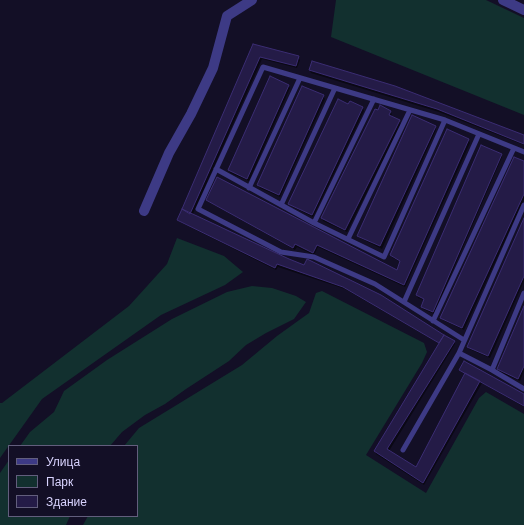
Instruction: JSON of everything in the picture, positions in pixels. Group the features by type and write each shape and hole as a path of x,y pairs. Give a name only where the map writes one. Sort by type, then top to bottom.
{"street":[{"path":"144,211 169,153 191,114 213,68 227,16 252,0"},
{"path":"504,0 524,10"}],"lane":[{"path":"464,340 375,284 314,257 281,252 198,209 263,67 445,120 524,152"},
{"path":"250,188 300,78"},
{"path":"281,205 336,88"},
{"path":"314,223 374,99"},
{"path":"348,239 410,110"},
{"path":"216,169 314,223 384,257 445,120"},
{"path":"404,302 479,134"},
{"path":"433,321 514,148"},
{"path":"404,450 459,353 524,205"},
{"path":"492,370 524,293"},
{"path":"459,353 523,386"}],"green space":[{"path":"336,0 486,0 524,18 524,115 331,37"},
{"path":"177,238 224,256 243,272 225,285 161,315 42,399 0,458 0,403 2,403 129,306 167,264"},
{"path":"252,286 272,288 296,296 306,302 294,319 246,345 229,361 165,404 145,415 122,432 111,445 21,445 30,432 54,412 64,391 107,360 172,319 227,292"},
{"path":"322,291 424,343 427,352 422,363 366,455 426,493 479,398 486,392 524,414 524,525 83,525 87,517 138,517 138,445 125,445 139,428 242,365 277,336 309,313 316,293"},
{"path":"8,461 8,517 70,517 66,525 0,525 0,473"}],"building":[{"path":"253,44 299,56 296,66 260,57 190,214 182,209"},
{"path":"312,61 395,86 524,135 524,144 437,109 309,70"},
{"path":"270,76 289,85 247,179 228,170"},
{"path":"302,86 324,95 279,195 257,185"},
{"path":"338,99 348,104 350,101 363,107 312,215 288,204"},
{"path":"380,105 391,111 389,115 400,120 345,230 321,218 375,109 378,110"},
{"path":"412,115 436,126 380,246 357,236"},
{"path":"447,129 469,139 404,285 317,245 313,253 295,244 293,248 206,200 217,177 397,270 400,261 390,255"},
{"path":"481,145 502,154 433,312 421,307 424,299 416,295"},
{"path":"514,157 524,161 524,194 462,328 440,318"},
{"path":"182,209 304,265 307,259 381,295 444,335 439,343 343,287 277,264 275,268 177,220"},
{"path":"524,218 524,276 488,356 467,347"},
{"path":"524,306 524,366 518,379 497,369"},
{"path":"444,335 455,341 387,449 416,467 465,373 480,381 423,483 374,451"},
{"path":"464,361 524,394 524,406 459,370"}]}
